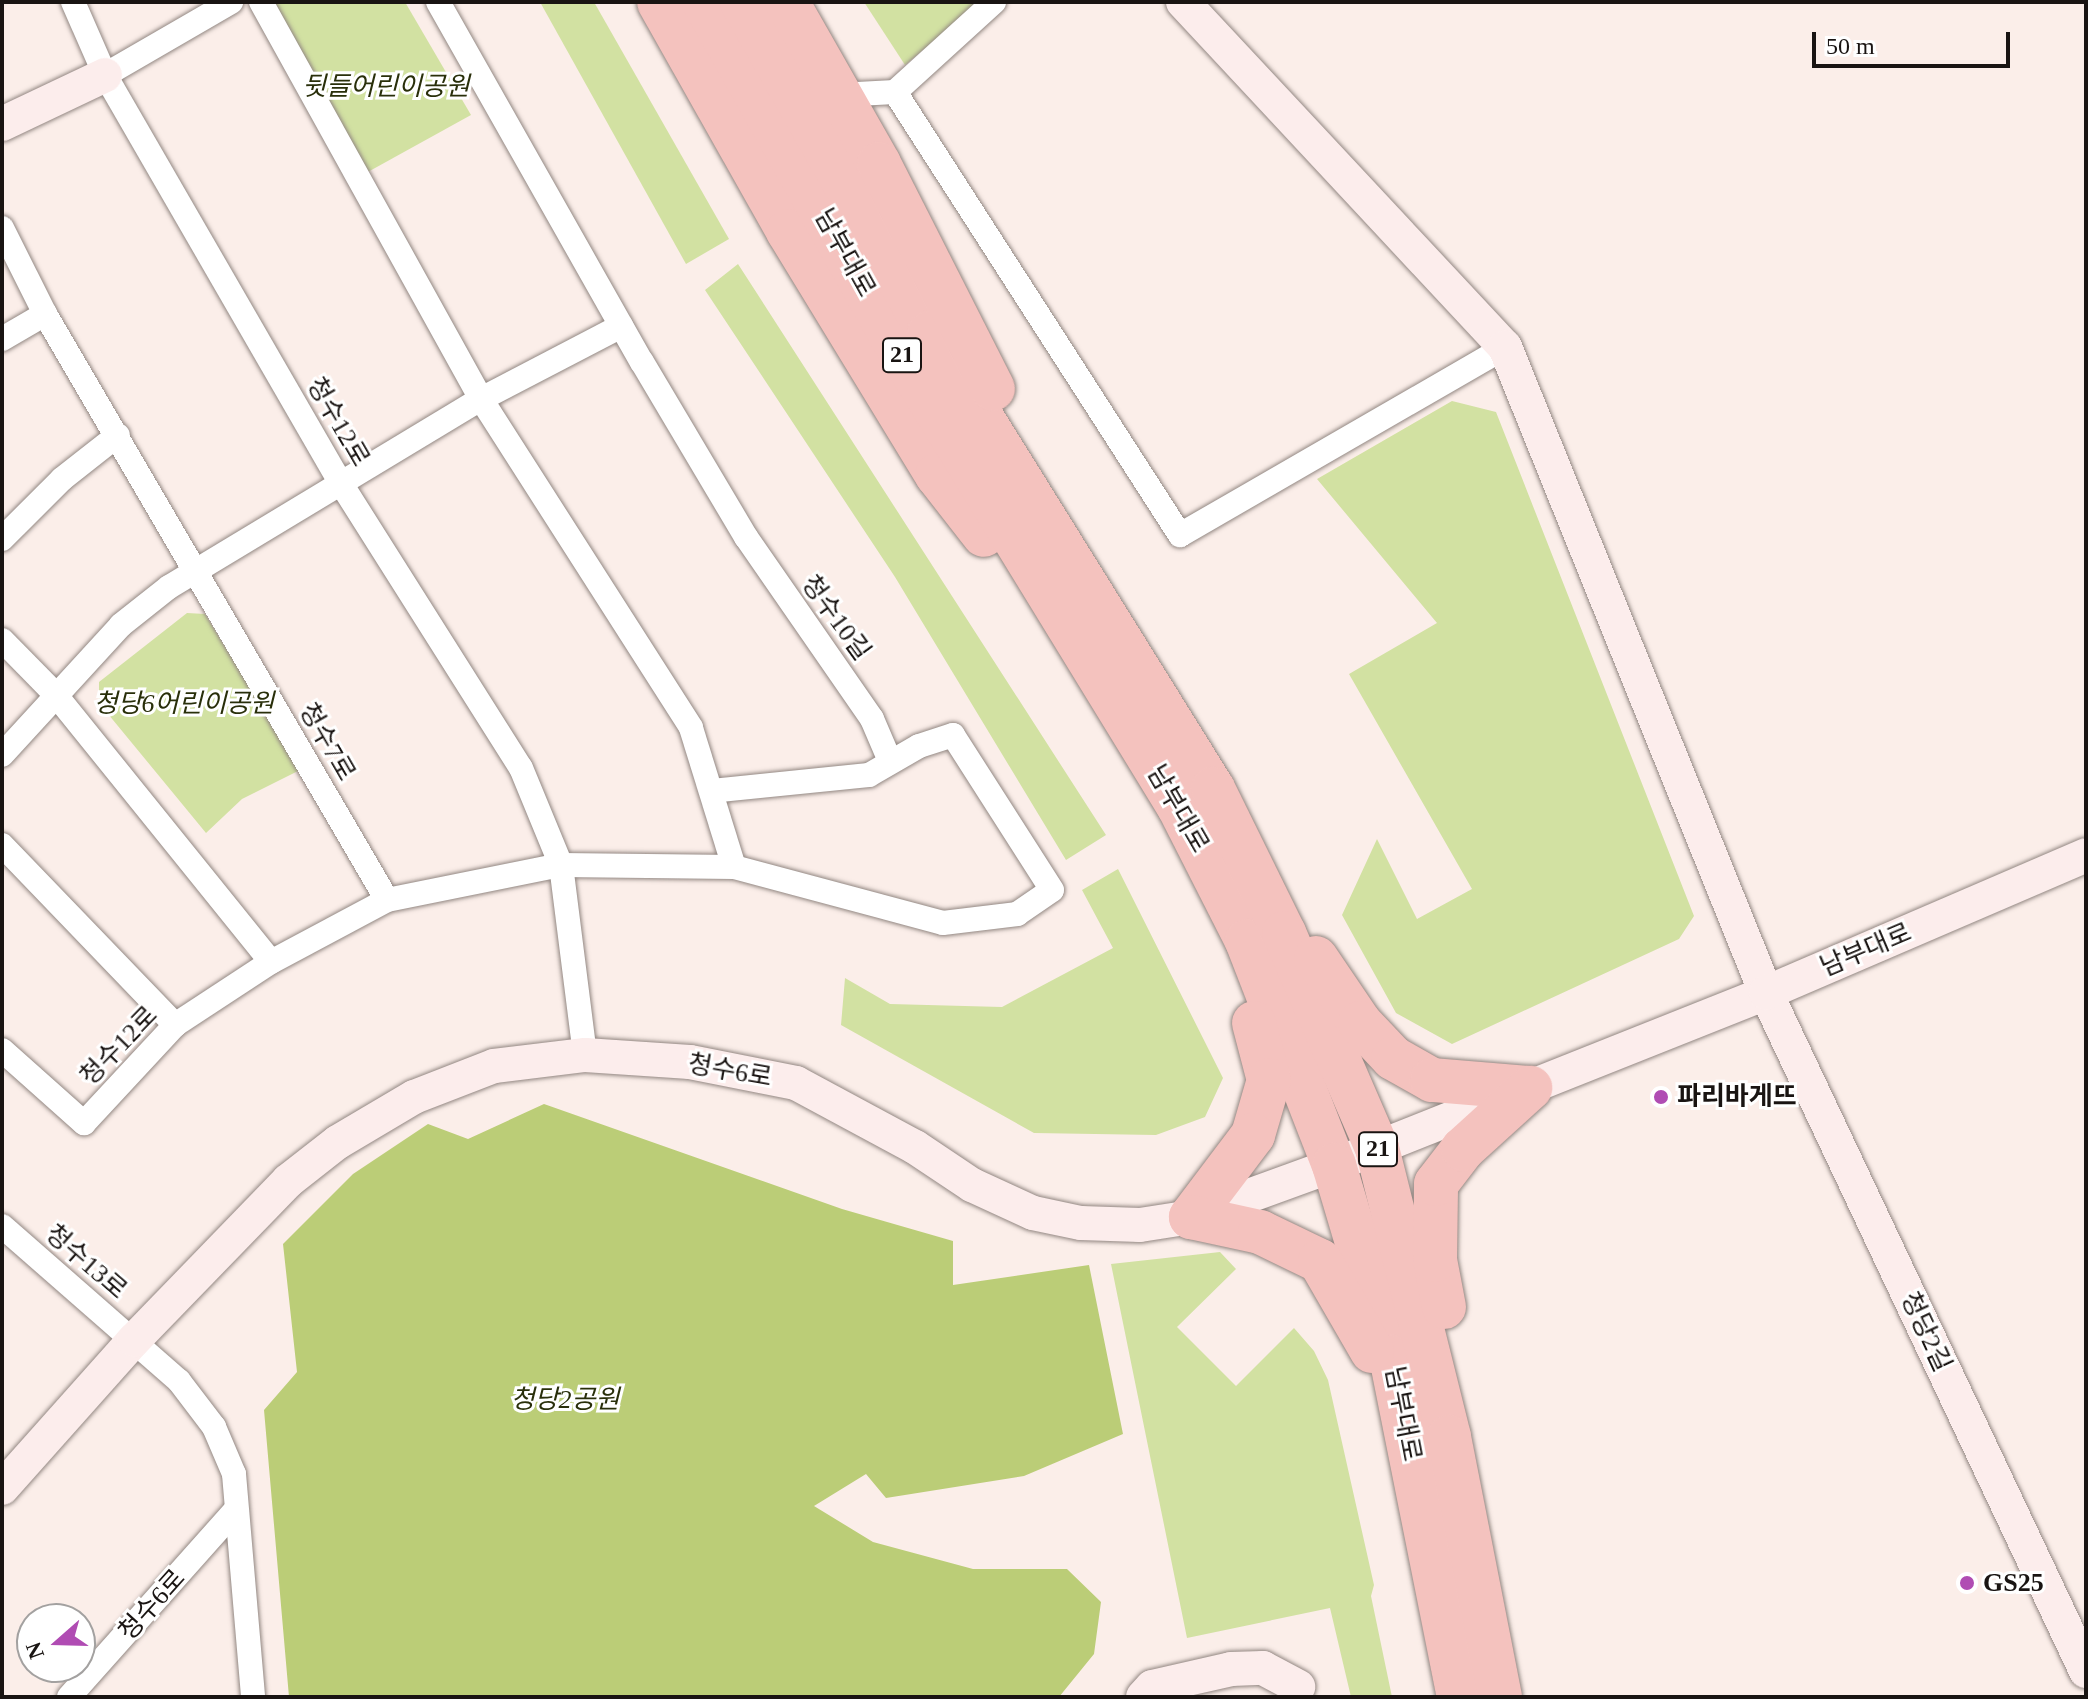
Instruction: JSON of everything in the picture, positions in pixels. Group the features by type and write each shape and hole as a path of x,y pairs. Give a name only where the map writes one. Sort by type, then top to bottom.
{"highway":[{"path":"659,2 788,231 937,475 1113,700"},
{"name":"남부대로","path":"704,2 902,355 1113,700 1231,867 1377,1148 1449,1437 1500,1697"},
{"name":"남부대로","path":"742,2 929,333 1213,789 1247,941 1334,1165 1391,1357 1459,1697"},
{"path":"787,2 879,164 1125,647"},
{"path":"1231,867 1360,1023 1393,1058 1432,1080 1530,1088"},
{"path":"1231,867 1269,1080 1253,1135 1191,1217 1260,1232 1320,1261 1371,1347 1412,1460"},
{"path":"1449,1437 1450,1345 1435,1260 1436,1184 1463,1149 1530,1088"}],"street":[{"name":"청수12로","path":"73,2 105,75 340,482 521,768 561,865 585,1055"},
{"path":"2,124 105,75 231,2"},
{"path":"261,2 481,399 691,728 734,867"},
{"name":"청수10길","path":"438,2 621,326 746,537 872,719 890,761"},
{"path":"838,95 895,92 994,2"},
{"path":"895,92 1180,535 1505,347 1183,2"},
{"name":"청수7로","path":"2,228 45,314 387,900"},
{"path":"2,339 45,314"},
{"path":"2,755 121,625 194,571 481,399 621,326"},
{"name":"청당2길","path":"1505,347 1766,993 2086,1671"},
{"path":"2,539 62,479 118,435"},
{"path":"2,640 55,694 271,962"},
{"path":"561,865 734,867 943,923 1017,914 1052,890 953,735 890,761 869,775 712,791"},
{"path":"2,845 175,1025"},
{"name":"남부대로","path":"1377,1148 1766,993 2086,855"},
{"name":"청수12로","path":"2,1050 84,1123 175,1025 271,962 387,900 561,865"},
{"name":"청수6로","path":"2,1488 134,1340 288,1181 338,1142 414,1097 494,1066 585,1055 690,1062 796,1083 915,1147 972,1185 1033,1213 1081,1223 1140,1225 1191,1217 1377,1148"},
{"name":"청수13로","path":"2,1226 134,1340"},
{"path":"134,1340 179,1381 214,1427 234,1474 234,1512 253,1697"},
{"name":"청수6로","path":"69,1697 234,1512"},
{"path":"1143,1697 1152,1687 1231,1669 1263,1668 1299,1692"}],"green space":[{"name":"뒷들어린이공원","path":"272,2 405,2 471,115 366,173"},
{"path":"540,2 594,2 729,239 686,264"},
{"path":"864,2 981,2 905,65"},
{"path":"738,264 1106,835 1066,860 895,577 705,290"},
{"path":"1452,401 1496,412 1694,916 1679,939 1452,1044 1396,1013 1342,915 1377,839 1417,919 1472,889 1349,674 1437,623 1317,479"},
{"name":"청당6어린이공원","path":"187,613 205,614 300,770 242,799 206,833 99,703 99,682"},
{"path":"1118,869 1223,1078 1205,1117 1156,1135 1034,1133 841,1025 845,978 890,1004 1002,1007 1113,948 1082,890"},
{"name":"청당2공원","path":"544,1104 842,1209 953,1241 953,1285 1089,1265 1123,1434 1024,1476 886,1498 866,1474 814,1506 873,1542 973,1569 1067,1569 1101,1602 1094,1654 1059,1697 289,1697 264,1410 297,1372 283,1244 353,1174 428,1124 468,1139"},
{"path":"1220,1252 1236,1269 1177,1327 1236,1386 1294,1328 1314,1351 1328,1380 1374,1585 1371,1596 1392,1697 1351,1697 1330,1608 1187,1638 1111,1264"}],"place":[{"name":"파리바게뜨","path":"1661,1097"},
{"name":"GS25","path":"1967,1583"}]}
